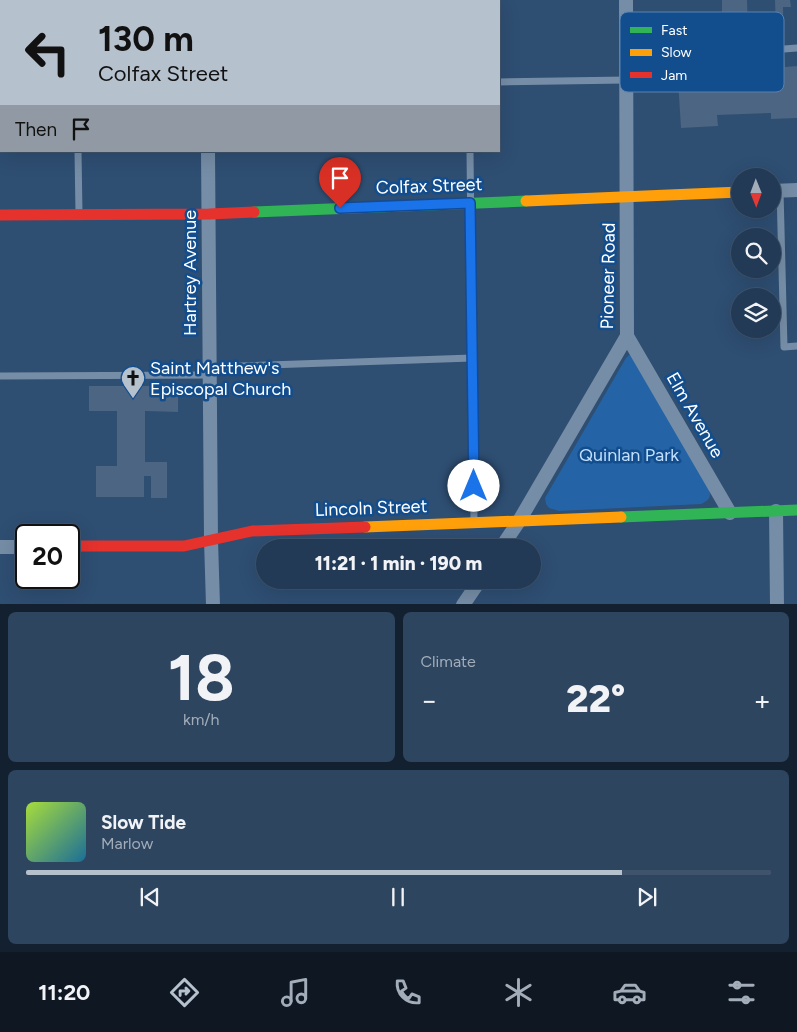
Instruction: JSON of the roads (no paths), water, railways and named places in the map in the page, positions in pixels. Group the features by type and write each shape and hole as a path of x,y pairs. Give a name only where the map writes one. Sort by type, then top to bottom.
{"street":[{"name":"Pioneer Road","path":"507,539 627,336 626,92"},
{"name":"Hartrey Avenue","path":"208,152 213,604"},
{"path":"781,190 797,190"},
{"name":"Colfax Street","path":"0,215 209,214 731,192"},
{"name":"Elm Avenue","path":"627,336 730,513"},
{"name":"Lincoln Street","path":"80,546 184,546 252,531 797,510"},
{"path":"776,511 777,604"},
{"path":"0,547 15,547"},
{"path":"464,604 474,589"}],"lane":[{"path":"784,49 797,48"},
{"path":"500,82 620,80"},
{"path":"78,152 79,215"},
{"path":"470,152 474,522"},
{"path":"777,218 784,347 797,346"},
{"path":"0,376 210,371 472,358"}],"place":[{"name":"Saint Matthew's Episcopal Church","path":"133,399"}],"park label":[{"name":"Quinlan Park","path":"629,455"}]}
